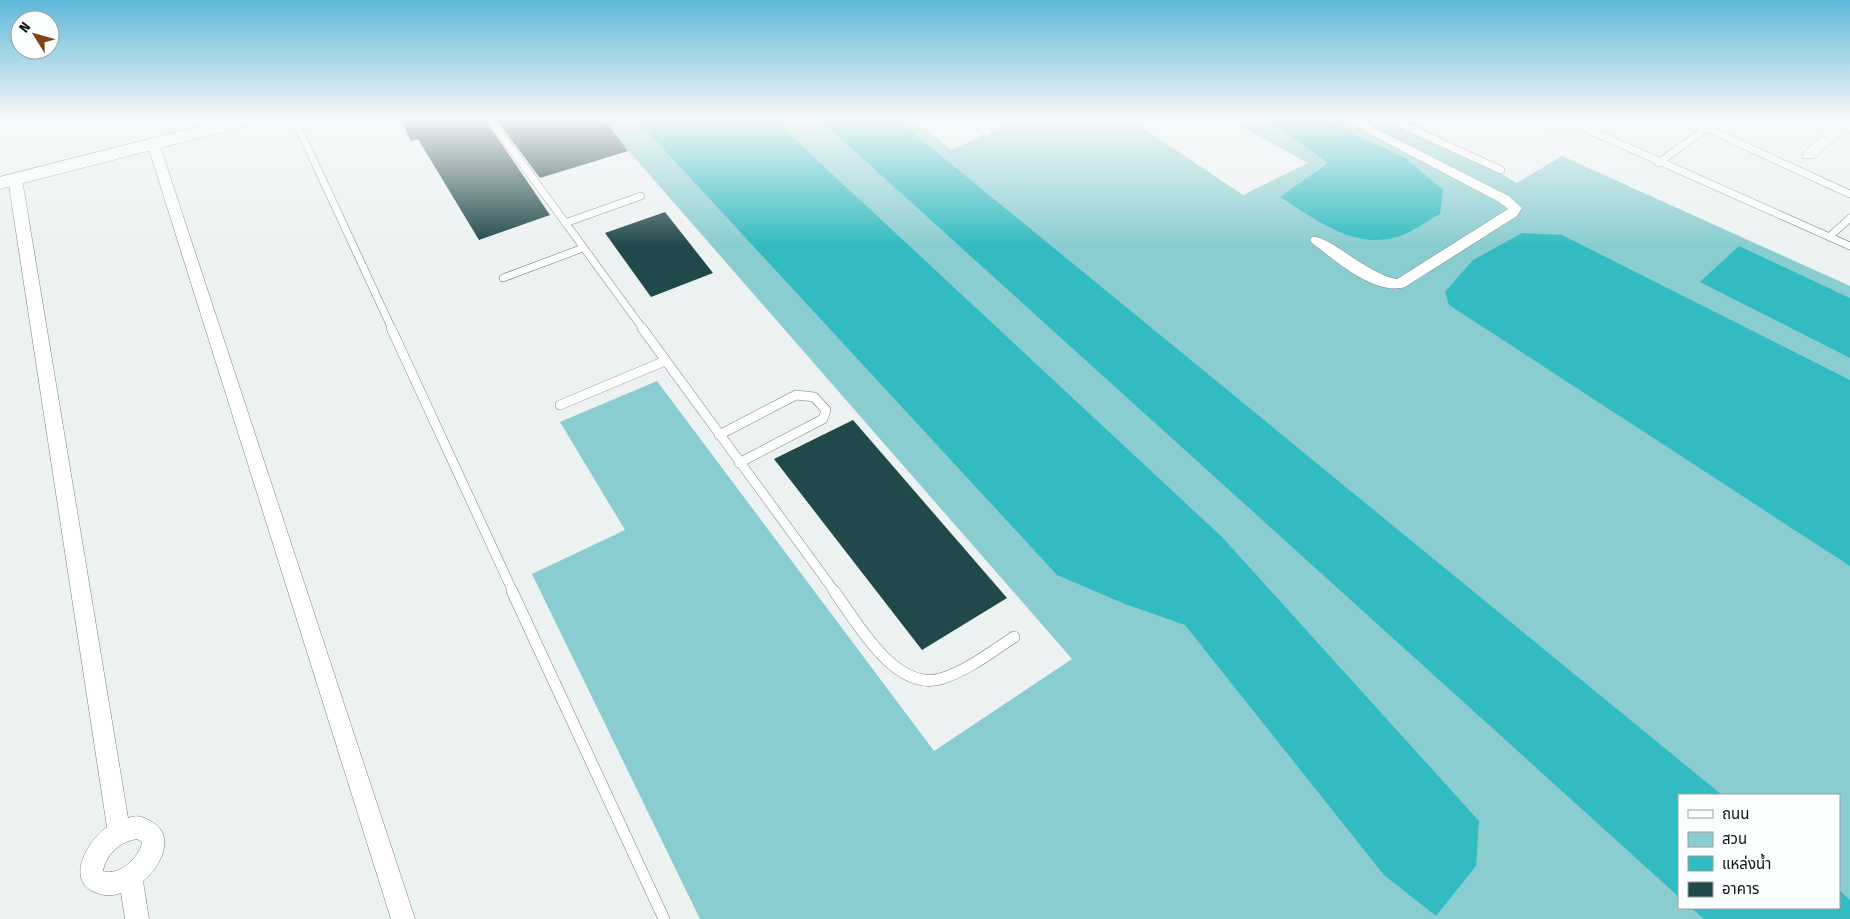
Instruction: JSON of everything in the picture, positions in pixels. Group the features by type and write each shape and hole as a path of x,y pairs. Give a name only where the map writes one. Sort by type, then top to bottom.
{"main road":[{"path":"0,165 15,161"},
{"path":"7,181 85,161"}],"street":[{"path":"160,161 403,919"},
{"path":"1316,240 1375,279 1387,284 1400,284 1512,213 1515,208 1504,199 1430,161"},
{"path":"7,181 119,832"},
{"path":"129,828 147,830 152,835 154,842 148,861 130,877 120,882 101,883 95,879 92,873 92,864 98,851 119,832 129,828"},
{"path":"130,877 137,919"}],"lane":[{"path":"314,161 664,919"},
{"path":"519,161 739,463 874,645 894,666 916,680 935,681 956,673 1014,637"},
{"path":"1481,161 1501,170"},
{"path":"1654,161 1850,246"},
{"path":"1778,161 1850,194"},
{"path":"565,223 641,196"},
{"path":"1829,237 1850,218"},
{"path":"503,278 583,248"},
{"path":"560,405 665,361"},
{"path":"719,435 796,395 808,393 816,398 826,410 823,419 739,463"}],"green space":[{"path":"637,161 1192,161 1243,195 1308,163 1304,161 1479,161 1517,183 1554,161 1573,161 1850,286 1850,919 700,919 532,574 625,530 560,422 657,381 934,751 1072,659"}],"water":[{"path":"675,161 818,161 1222,537 1479,821 1476,866 1436,916 1384,875 1185,625 1125,604 1057,575"},
{"path":"865,161 947,161 1721,794 1678,794 1678,896"},
{"path":"1325,161 1409,161 1443,190 1440,214 1400,236 1383,240 1367,239 1337,231 1280,197 1328,163"},
{"path":"1522,233 1562,235 1850,380 1850,566 1449,305 1445,292 1473,260"},
{"path":"1739,246 1850,298 1850,358 1700,282"},
{"path":"1840,891 1850,900 1850,919 1704,919 1692,909 1840,909"}],"building":[{"path":"431,161 513,161 550,215 479,240"},
{"path":"527,161 596,161 540,178"},
{"path":"665,212 713,273 651,297 605,233"},
{"path":"853,420 1007,598 922,650 774,459"}]}
